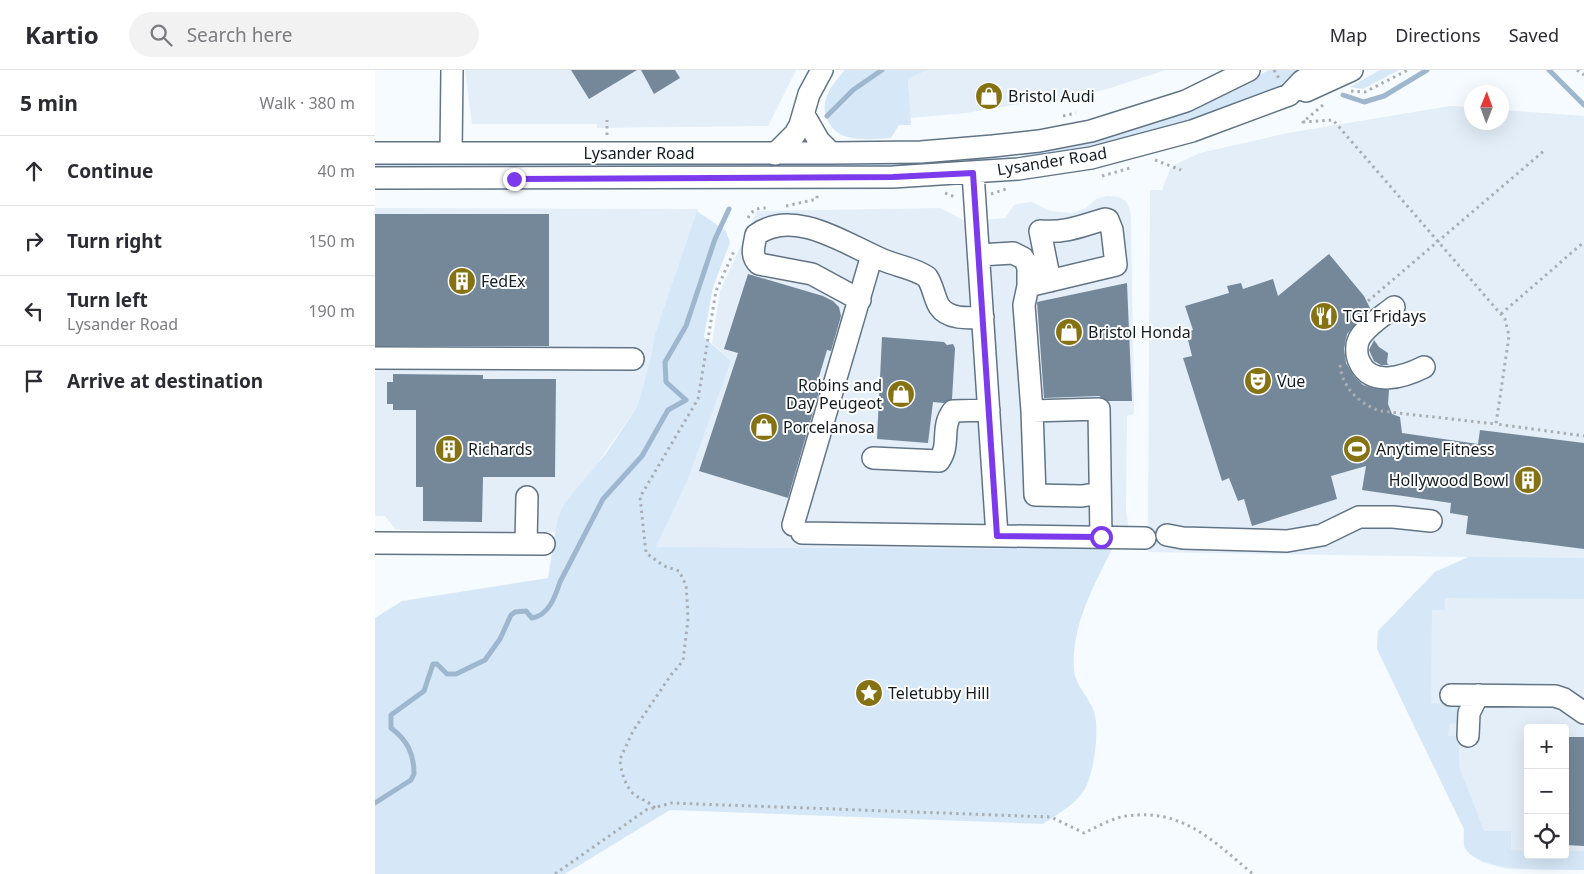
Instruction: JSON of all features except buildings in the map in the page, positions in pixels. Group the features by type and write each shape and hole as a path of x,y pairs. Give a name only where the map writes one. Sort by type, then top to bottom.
{"street":[{"path":"451,153 452,70"},
{"path":"775,154 795,134 804,115 809,94 822,70"},
{"name":"Lysander Road","path":"375,153 775,154 921,152 993,146 1091,131 1186,101 1249,70"},
{"name":"Lysander Road","path":"375,178 893,177 973,173 1091,158 1192,131 1289,96 1302,81 1321,70"},
{"path":"1289,96 1315,88 1351,70"},
{"path":"804,115 819,141 831,153"},
{"path":"973,173 997,536"},
{"path":"1028,286 1116,265 1112,230 1108,220 1105,219 1091,225 1057,232 1032,227 1051,280"},
{"path":"861,300 812,274 759,264 754,260 753,250 756,235 767,227 789,225 832,235 872,255 927,277 939,306 946,313 962,318 983,317"},
{"path":"979,255 1013,253 1023,258 1028,266 1028,286 1024,305 1032,411 1035,496 1082,496 1101,493"},
{"path":"872,255 798,529 997,536 1145,538"},
{"path":"1393,307 1359,338 1357,359 1362,368 1370,375 1379,378 1397,377 1424,367"},
{"path":"375,358 633,359"},
{"path":"1032,411 1099,409 1101,537"},
{"path":"873,458 939,461 945,452 946,420 953,411 989,410"},
{"path":"375,543 535,544 527,497"},
{"path":"1167,535 1183,538 1287,541 1322,535 1359,517 1393,517 1431,522"},
{"path":"1451,695 1560,697 1584,714"},
{"path":"1468,736 1469,714 1486,695"}],"path":[{"path":"1577,70 1584,75"},
{"path":"1321,97 1323,105 1303,122 1333,120 1505,319 1509,336 1496,424"},
{"path":"1366,304 1545,150"},
{"path":"1152,159 1181,170"},
{"path":"747,221 751,212 757,208 778,207 817,199 818,191"},
{"path":"1501,314 1584,242"},
{"path":"655,808 645,799 634,794 626,780 620,759 633,731 671,675 683,661 688,618 686,585 679,571 664,566 646,553 640,497 698,400 716,291 735,247"},
{"path":"1340,362 1340,371 1347,386 1362,405 1380,411 1584,436"},
{"path":"555,874 646,810 671,803 1051,817 1083,833 1125,816 1157,815 1188,823 1253,874"}],"shaded area":[{"path":"465,70 796,70 768,126 597,128 597,124 472,124"},
{"path":"845,70 927,70 908,79 911,125 899,125 891,138 852,138 844,136 835,130 830,125 825,114 826,100 831,87"},
{"name":"Bristol Audi","path":"927,70 1166,70 1104,90 966,113 910,118 908,79"},
{"path":"1269,70 1311,70 1279,88 1244,103 1171,128 1133,138 1022,161 1021,154 1118,133 1215,99"},
{"path":"1380,70 1399,70 1363,89 1350,87"},
{"path":"1450,106 1464,107 1464,130 1509,130 1509,111 1584,116 1584,870 1507,869 1482,862 1470,854 1464,847 1464,829 1377,649 1378,631 1435,572 1468,557 1149,552 1147,549 656,547 731,361 712,343 720,291 757,211 940,208 965,221 1005,218 1014,205 1032,202 1050,211 1072,213 1086,208 1096,199 1107,196 1119,197 1126,201 1130,210 1134,414 1127,416 1126,511 1129,529 1148,529 1150,190 1162,190 1170,169 1176,164 1200,153 1288,133"},
{"path":"991,157 992,164 948,168 375,169 375,162 939,161"},
{"path":"375,208 698,209 655,334 637,407 557,521 555,532 402,530 395,529 385,516 375,516"},
{"path":"697,211 726,231 730,243 713,287 704,337 731,361 687,481 656,547 1112,549 1085,608 1076,638 1074,654 1075,676 1092,707 1096,720 1095,750 1086,787 1073,803 1043,824 670,810 565,874 375,874 375,618 402,601 548,578 557,521 564,504 607,452 637,407 655,334"},
{"path":"1469,557 1584,558 1584,599 1445,598 1445,610 1432,610 1431,703 1458,706 1459,723 1449,724 1448,736 1459,736 1459,766 1484,831 1511,831 1511,850 1524,851 1524,859 1569,859 1569,851 1584,851 1584,870 1502,866 1473,856 1465,848 1464,829 1377,649 1378,631 1435,572"}],"waterway":[{"path":"827,116 853,90 882,70"},
{"path":"1343,95 1364,102 1384,96 1427,70"},
{"path":"1549,70 1584,105"},
{"path":"375,803 411,780 414,774 411,753 405,742 391,728 391,715 424,691 433,664 437,664 447,674 456,674 485,660 500,639 511,615 515,612 526,611 532,618 547,609 603,499 642,456 668,410 686,400 666,382 665,362 686,326 715,239 729,209"}],"place":[{"name":"Bristol Audi","path":"989,96"},
{"name":"FedEx","path":"462,281"},
{"name":"TGI Fridays","path":"1324,316"},
{"name":"Bristol Honda","path":"1069,332"},
{"name":"Vue","path":"1258,381"},
{"name":"Robins and Day Peugeot","path":"901,394"},
{"name":"Porcelanosa","path":"764,427"},
{"name":"Richards","path":"449,449"},
{"name":"Anytime Fitness","path":"1357,449"},
{"name":"Hollywood Bowl","path":"1528,480"},
{"name":"Teletubby Hill","path":"869,693"}],"route":[{"path":"514,179 893,177 973,173 997,536 1101,537"}]}
